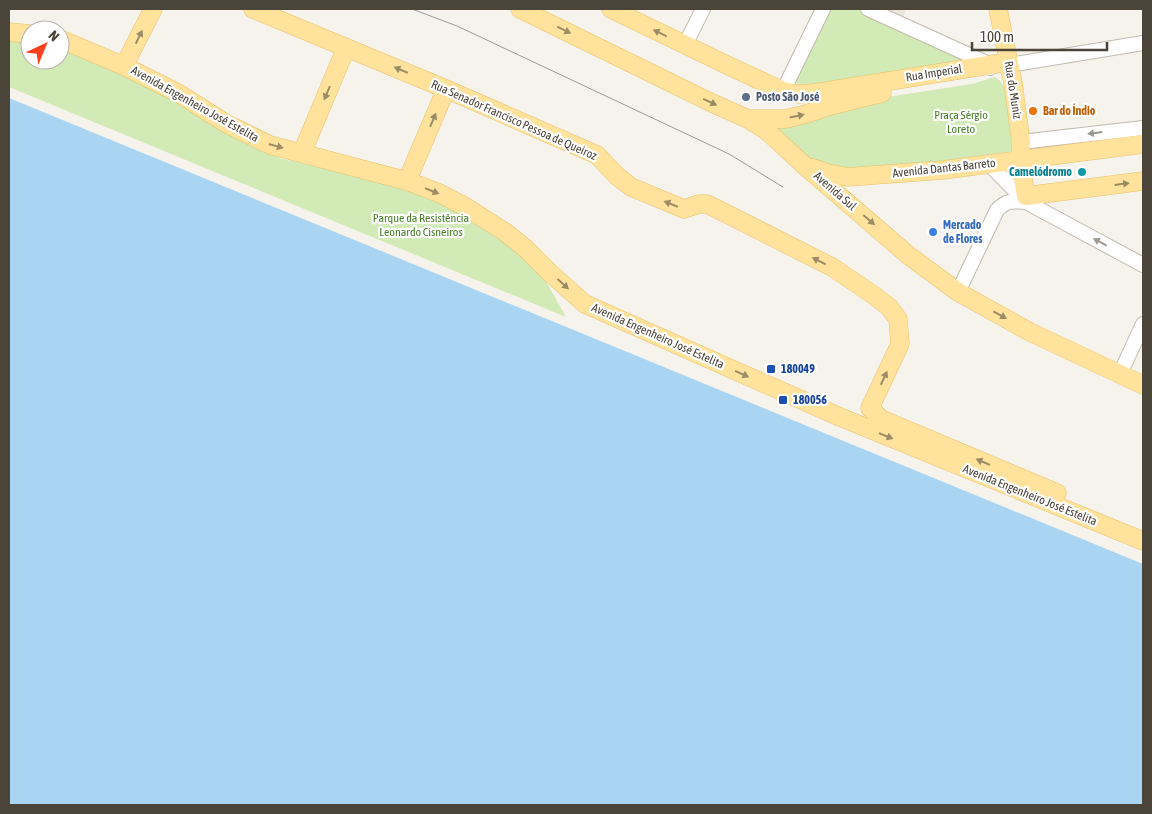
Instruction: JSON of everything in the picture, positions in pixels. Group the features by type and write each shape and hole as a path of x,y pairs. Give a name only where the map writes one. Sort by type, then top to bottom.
{"main road":[{"path":"124,66 152,9"},
{"name":"Rua Senador Francisco Pessoa de Queiroz","path":"254,9 597,154 617,176 631,186 655,198 684,209 699,204 707,204 832,267 884,302 898,319 900,344 875,414"},
{"name":"Avenida Sul","path":"520,9 748,119 767,131 908,255 958,292 1030,332 1143,385"},
{"name":"Rua Imperial","path":"610,9 784,91 798,94 995,66"},
{"name":"Rua do Muniz","path":"998,9 1005,42 995,66 1021,151"},
{"name":"Avenida Engenheiro José Estelita","path":"70,43 124,66 178,93 227,124 270,145 407,181 439,193 466,207 505,232 585,304 840,417 1117,524"},
{"path":"302,153 346,48"},
{"name":"Rua Imperial","path":"748,119 785,119 880,93 995,66"},
{"path":"407,181 446,89"},
{"name":"Avenida Dantas Barreto","path":"805,166 848,177 943,170 988,163 1021,151 1143,144"},
{"path":"1021,151 1026,199 1143,181"},
{"path":"840,417 858,417 875,414"},
{"name":"Avenida Engenheiro José Estelita","path":"875,414 1117,524"},
{"path":"1117,524 1143,529"},
{"path":"1117,524 1143,541"}],"street":[{"path":"685,45 703,9"},
{"path":"784,91 823,9"},
{"path":"868,9 995,66 1143,43"},
{"name":"Avenida Dantas Barreto","path":"1021,151 1143,128"},
{"path":"988,163 1026,199 1143,265"},
{"path":"958,292 997,210 1002,204 1026,199"},
{"path":"1120,374 1143,324"}],"shaded area":[{"path":"883,9 906,9 903,18"}],"green space":[{"path":"827,9 859,9 968,57 970,60 807,87 799,85 795,81"},
{"name":"Parque da Resistência Leonardo Cisneiros","path":"9,40 20,42 20,70 70,70 70,52 163,93 235,136 282,159 371,177 435,199 535,262 566,317 9,87"},
{"name":"Praça Sérgio Loreto","path":"994,77 1002,84 1007,99 1011,129 1011,152 885,168 843,168 812,161 774,127 868,100 972,84"}],"water":[{"path":"9,98 1143,564 1143,805 9,805"}],"tram line":[{"path":"412,9 457,26 729,154 783,187"}],"place":[{"name":"Posto São José","path":"746,97"},
{"name":"Bar do Índio","path":"1033,111"},
{"name":"Camelódromo","path":"1082,172"},
{"name":"Mercado de Flores","path":"933,232"},
{"name":"180049","path":"771,369"},
{"name":"180056","path":"783,400"}]}
